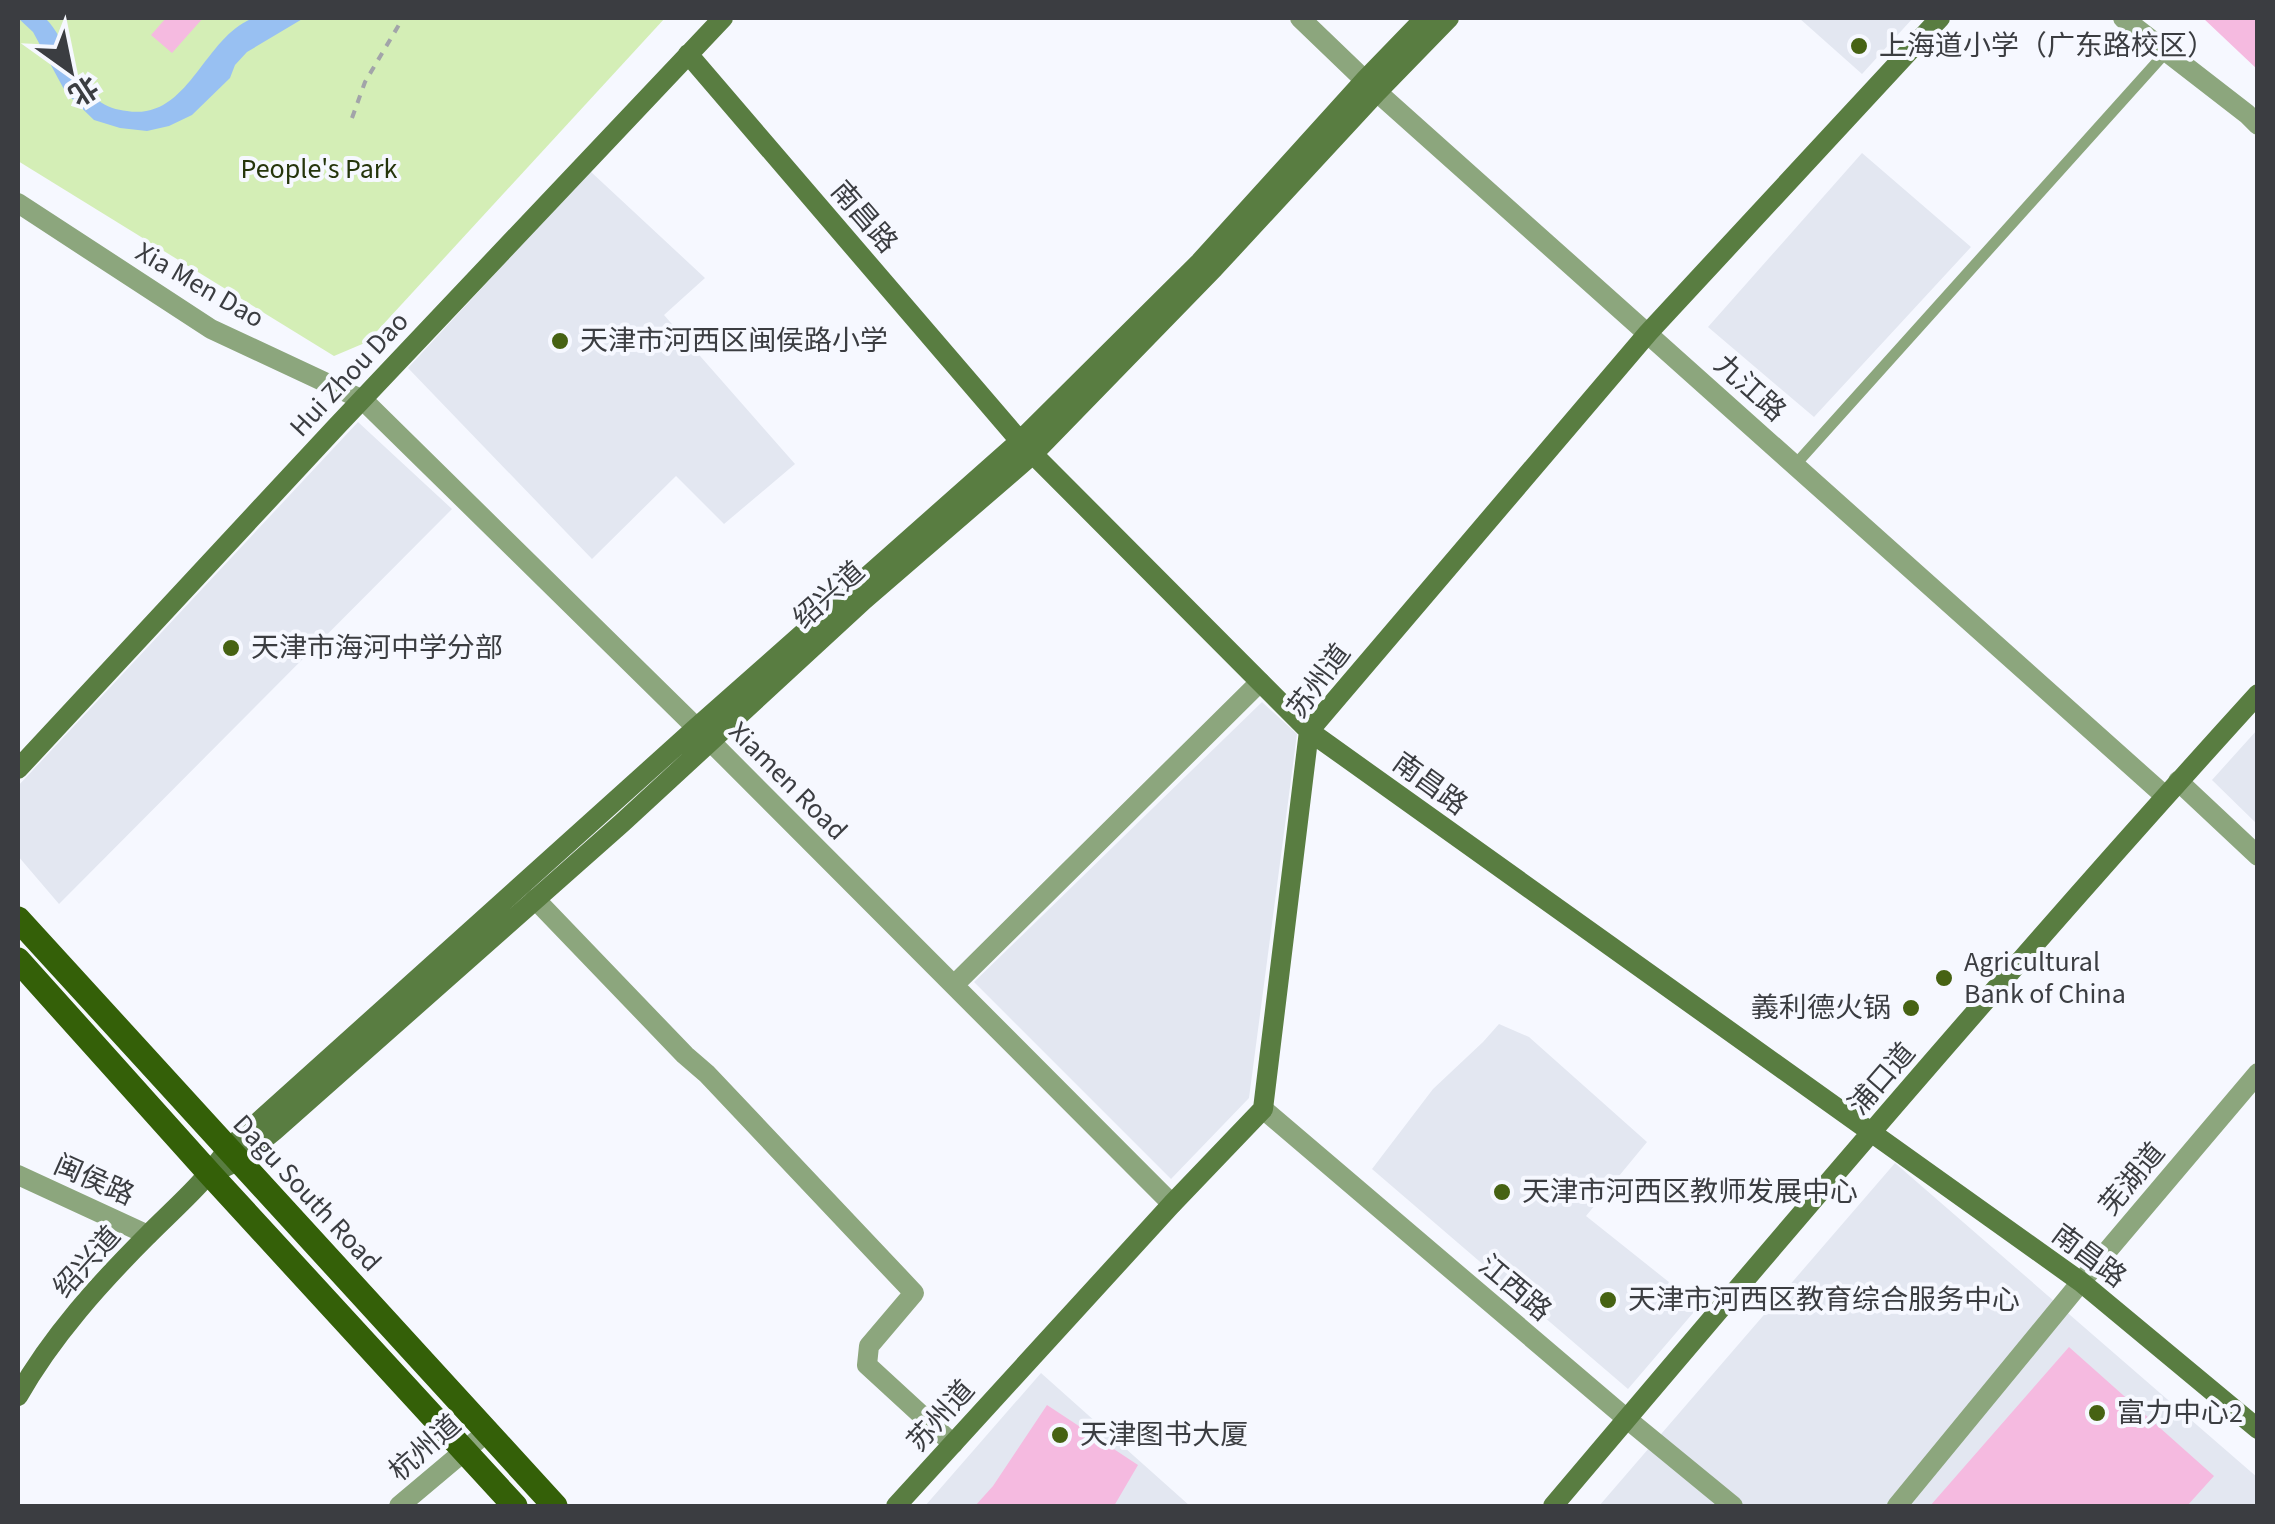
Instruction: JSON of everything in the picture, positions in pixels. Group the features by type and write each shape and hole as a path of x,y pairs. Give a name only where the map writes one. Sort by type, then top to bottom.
{"main road":[{"name":"Dagu South Road","path":"18,919 555,1506"},
{"name":"Dagu South Road","path":"18,960 515,1506"}],"street":[{"name":"Hui Zhou Dao","path":"18,769 723,18"},
{"name":"九江路","path":"1300,18 1794,465 2171,789 2258,856"},
{"name":"绍兴道","path":"232,1156 703,734 864,600 1214,268 1371,86 1424,18"},
{"name":"绍兴道","path":"1371,86 1449,18"},
{"name":"苏州道","path":"896,1506 1263,1109 1308,731 1648,334 1940,18"},
{"path":"2123,18 2258,125"},
{"name":"南昌路","path":"688,54 1026,447 1308,731 2081,1282 2258,1428"},
{"name":"Xia Men Dao","path":"18,203 211,329 363,400"},
{"name":"Xiamen Road","path":"363,400 1172,1204"},
{"path":"954,986 1260,682"},
{"name":"浦口道","path":"1553,1506 1872,1132 2258,694"},
{"name":"绍兴道","path":"18,1396 62,1331 102,1282 210,1174 535,900 703,734"},
{"path":"535,900 707,1074 914,1293 869,1346 868,1364 953,1444"},
{"name":"芜湖道","path":"1897,1506 2258,1073"},
{"name":"江西路","path":"1263,1109 1734,1506"},
{"name":"闽侯路","path":"18,1175 148,1234"},
{"name":"杭州道","path":"399,1506 487,1432"}],"lane":[{"path":"1794,465 2166,52"}],"path":[{"path":"352,118 365,82 404,18"}],"shaded area":[{"name":"上海道小学（广东路校区）","path":"1799,18 1913,18 1862,74"},
{"path":"1862,153 1971,247 1814,417 1708,327"},
{"name":"天津市河西区闽侯路小学","path":"590,171 705,278 664,315 795,464 724,524 676,476 592,559 408,368"},
{"name":"天津市海河中学分部","path":"358,422 452,509 59,904 18,856 18,786"},
{"path":"1262,702 1297,734 1249,1098 1171,1179 974,982"},
{"path":"2257,730 2257,824 2212,780"},
{"name":"天津市河西区教师发展中心","path":"1499,1024 1529,1037 1647,1142 1586,1216 1699,1306 1628,1389 1372,1169 1433,1089"},
{"path":"1895,1163 2258,1478 2257,1506 1599,1506"},
{"path":"1041,1373 1190,1506 925,1506"}],"green space":[{"name":"People's Park","path":"18,18 665,18 367,342 334,356 18,161"}],"water":[{"path":"256,17 304,18 247,52 230,78 192,115 147,131 94,120 66,93 33,32 18,18 45,18 80,81 104,105 148,111 180,92 234,29"}],"building":[{"path":"166,18 203,18 172,53 151,35"},
{"path":"2203,18 2258,18 2258,70"},
{"name":"富力中心2","path":"2069,1347 2214,1476 2187,1506 1930,1506"},
{"name":"天津图书大厦","path":"1047,1405 1138,1465 1114,1506 975,1506 993,1486"}],"place":[{"name":"上海道小学（广东路校区）","path":"1859,46"},
{"name":"天津市河西区闽侯路小学","path":"560,341"},
{"name":"天津市海河中学分部","path":"231,648"},
{"name":"Agricultural Bank of China","path":"1944,978"},
{"name":"義利德火锅","path":"1911,1008"},
{"name":"天津市河西区教师发展中心","path":"1502,1192"},
{"name":"天津市河西区教育综合服务中心","path":"1608,1300"},
{"name":"富力中心2","path":"2097,1413"},
{"name":"天津图书大厦","path":"1060,1435"}]}
